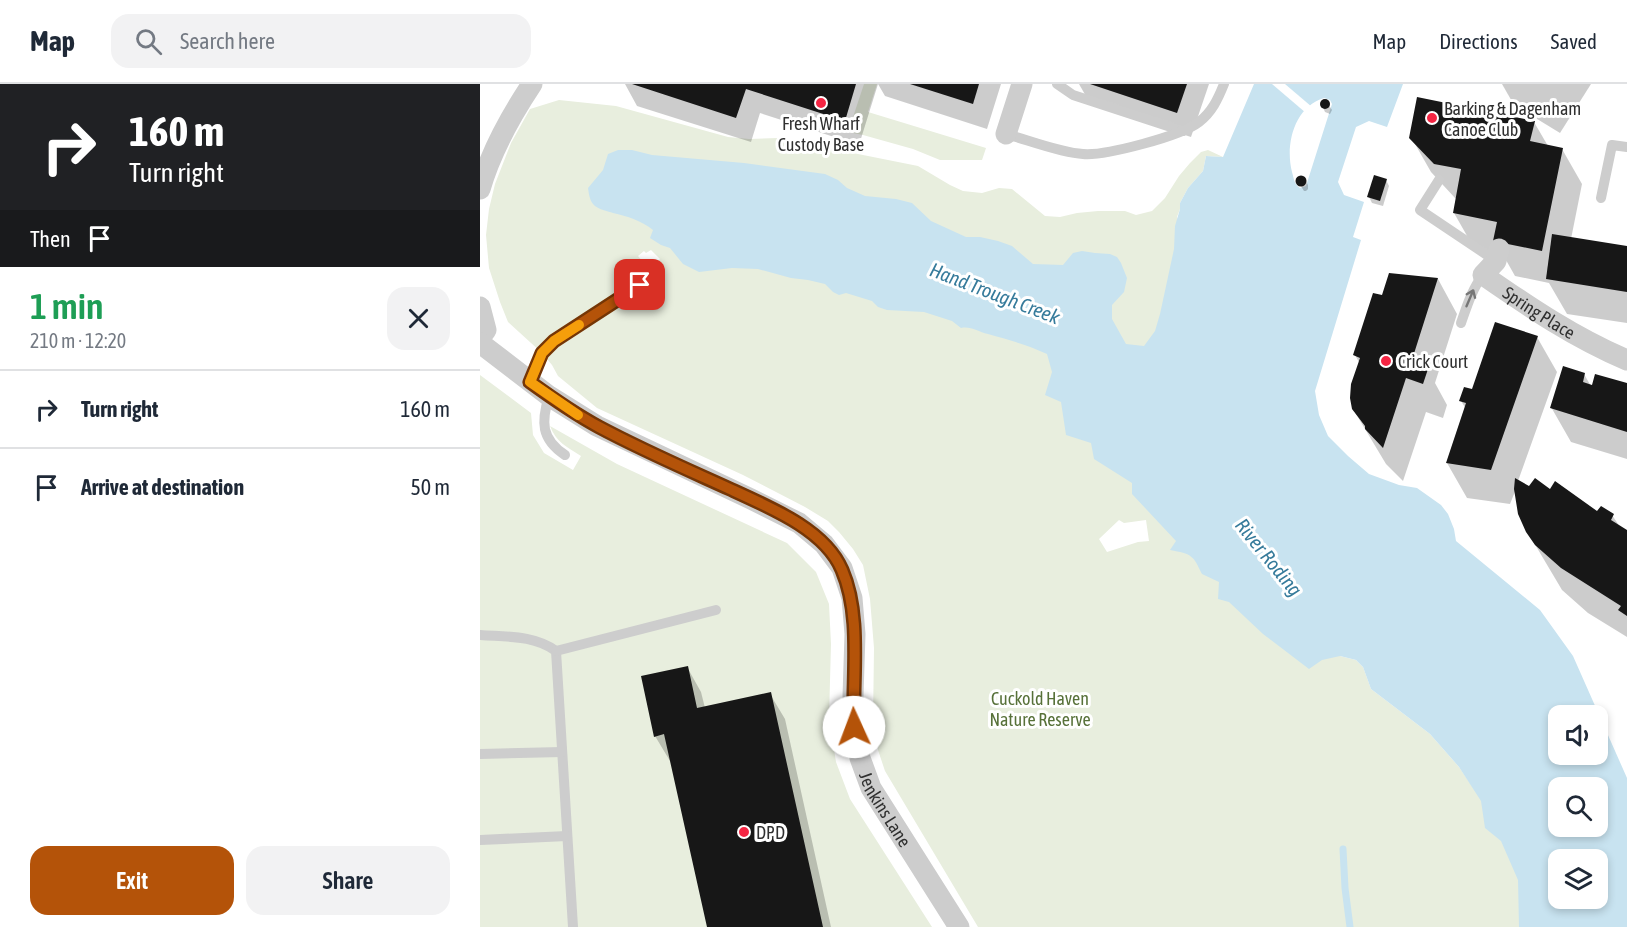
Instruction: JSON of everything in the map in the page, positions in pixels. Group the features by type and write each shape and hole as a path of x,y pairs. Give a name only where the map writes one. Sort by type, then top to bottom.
{"street":[{"path":"480,189 495,147 532,84"},
{"path":"1006,134 1022,84"},
{"name":"Spring Place","path":"1493,262 1543,316 1599,348 1627,360"},
{"path":"480,307 486,330 480,340"},
{"name":"Jenkins Lane","path":"480,340 549,396 597,426 799,523 824,544 842,568 852,598 855,634 854,727 860,758 871,788 959,927"}],"lane":[{"path":"1057,84 1073,94 1183,131"},
{"path":"1006,134 1082,154 1108,153 1183,131 1199,122 1215,106 1224,84"},
{"path":"1601,198 1612,145 1627,147"},
{"path":"1439,180 1420,210 1493,262 1470,297 1461,323"},
{"path":"530,382 542,353 554,341 640,285"},
{"path":"549,396 544,433 550,443 565,455"},
{"path":"480,635 530,638 556,651 716,610"},
{"path":"556,651 573,927"},
{"path":"480,754 562,752"},
{"path":"480,840 567,836"}],"green space":[{"path":"864,84 877,84 868,112 986,148 982,160 940,160 913,149 848,132"},
{"name":"Cuckold Haven Nature Reserve","path":"559,100 616,106 728,137 778,138 918,166 963,191 982,193 999,188 1012,189 1045,216 1060,217 1098,211 1125,211 1136,215 1152,211 1201,152 1208,150 1223,157 1206,156 1203,171 1188,188 1180,203 1177,217 1340,656 1356,660 1363,667 1371,689 1430,734 1459,767 1548,898 1548,909 1556,909 1568,927 978,927 885,771 878,750 873,722 874,648 870,599 863,565 853,549 828,521 805,507 743,475 597,408 558,376 542,353 508,322 489,268 486,235 495,184 511,143 530,109","holes":["651,250 660,259 649,269 638,256 644,251 646,253","1119,520 1124,523 1146,520 1149,541 1138,542 1107,552 1099,539"]},
{"path":"480,375 531,413 533,435 544,453 573,470 581,456 559,440 550,426 617,464 787,543 816,572 829,604 831,644 829,718 836,762 850,799 932,927 480,927"}],"water":[{"path":"1254,84 1403,84 1387,127 1369,121 1356,127 1338,182 1344,195 1364,202 1353,237 1361,240 1315,391 1319,415 1328,436 1369,474 1399,485 1417,488 1441,505 1448,514 1456,541 1540,610 1573,656 1595,705 1548,705 1548,765 1608,765 1608,735 1627,778 1627,927 1519,927 1518,880 1501,841 1485,828 1481,801 1459,767 1430,734 1371,689 1363,667 1356,660 1340,656 1322,660 1309,669 1263,634 1229,602 1218,599 1219,582 1202,574 1191,556 1170,550 1176,541 1132,494 1132,483 1094,459 1091,443 1066,435 1061,402 1045,395 1052,372 1047,354 971,328 961,328 952,321 924,312 887,310 878,307 872,301 846,293 839,295 825,284 758,269 732,268 699,272 683,264 670,248 650,238 653,230 649,227 634,219 595,206 588,188 603,170 608,154 618,150 744,163 825,174 865,196 912,203 931,221 966,237 980,237 1012,246 1033,264 1063,265 1073,253 1082,251 1110,254 1117,257 1127,278 1124,292 1112,305 1112,319 1126,344 1144,346 1155,331 1160,314 1174,249 1175,226 1180,203 1188,188 1203,171 1206,156 1223,157","holes":["1324,98 1330,100 1332,104 1306,186 1300,188 1295,183 1292,172 1291,139 1294,128 1305,110"]}],"pier":[{"path":"1272,84 1285,84 1312,107 1306,113"}],"building":[{"name":"Fresh Wharf Custody Base","path":"632,84 856,84 845,121 746,89 736,118"},
{"path":"910,84 979,84 973,104"},
{"path":"1090,84 1187,84 1177,113"},
{"path":"1417,97 1535,121 1530,141 1563,148 1542,251 1493,241 1497,222 1453,213 1461,169 1434,164 1409,138"},
{"path":"1325,99 1330,104 1325,109 1320,104"},
{"path":"1374,175 1387,179 1380,201 1367,197"},
{"path":"1301,176 1305,177 1305,185 1301,186 1297,185 1296,181 1297,177"},
{"path":"1552,234 1627,246 1627,292 1546,279"},
{"name":"Crick Court","path":"1389,273 1438,278 1411,363 1428,369 1423,384 1406,378 1383,448 1365,429 1352,409 1350,398 1351,384 1360,358 1353,355 1373,293 1382,295"},
{"path":"1495,322 1538,336 1491,470 1446,463 1466,403 1459,401 1464,387 1472,389"},
{"path":"1563,366 1585,373 1583,382 1592,385 1595,374 1627,383 1627,432 1550,408"},
{"path":"1515,478 1529,486 1535,478 1550,489 1555,481 1597,511 1601,506 1614,514 1611,520 1627,530 1627,616 1618,610 1621,606 1561,568 1535,545 1518,514 1514,489"},
{"name":"DPD","path":"688,666 697,708 771,692 823,927 707,927 664,734 654,737 641,676"}],"waterway":[{"path":"1343,849 1350,927"}],"slow traffic":[{"path":"578,415 530,382 542,353 554,341 579,325"}],"place":[{"name":"Fresh Wharf Custody Base","path":"821,103"},
{"name":"Barking & Dagenham Canoe Club","path":"1432,118"},
{"name":"Crick Court","path":"1386,361"},
{"name":"DPD","path":"744,832"}],"route":[{"path":"640,285 554,341 542,353 530,382 597,426 799,523 824,544 842,568 852,598 855,634 854,727"}],"water label":[{"name":"Hand Trough Creek","path":"995,293"},
{"name":"River Roding","path":"1269,557"}]}
